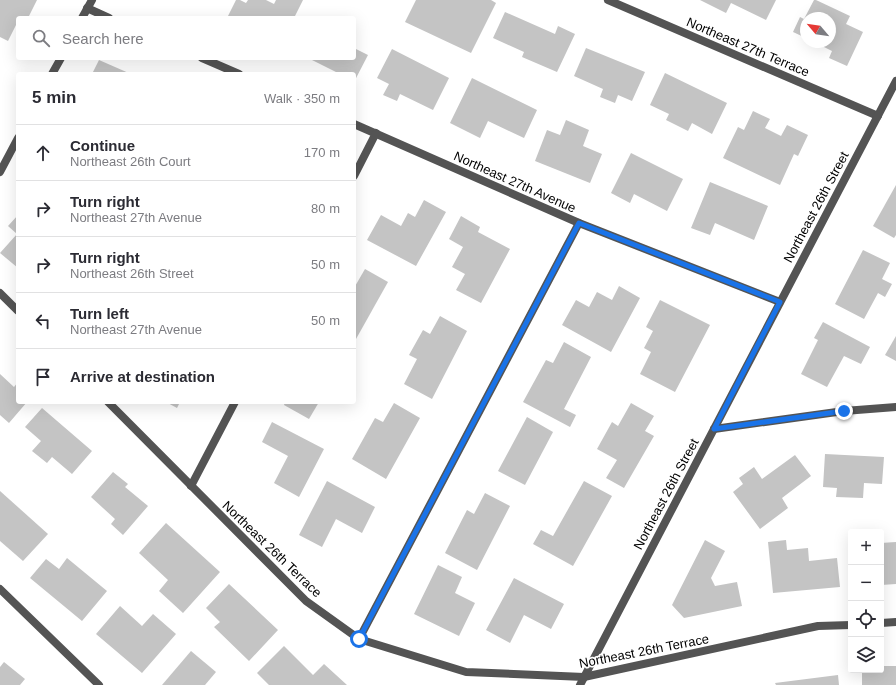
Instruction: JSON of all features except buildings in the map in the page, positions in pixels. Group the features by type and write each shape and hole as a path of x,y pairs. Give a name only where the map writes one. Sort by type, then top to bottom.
{"street":[{"path":"83,16 92,0"},
{"name":"Northeast 27th Terrace","path":"608,0 878,116"},
{"path":"87,8 105,16"},
{"path":"53,72 60,60"},
{"path":"207,60 234,72"},
{"name":"Northeast 26th Street","path":"580,685 896,81"},
{"name":"Northeast 27th Avenue","path":"356,125 579,223 780,302"},
{"path":"356,172 376,133"},
{"path":"0,172 16,142"},
{"path":"359,639 579,223"},
{"path":"0,293 16,309"},
{"name":"Northeast 26th Terrace","path":"110,404 306,601 359,639 466,672 584,677 818,626 848,625"},
{"path":"191,486 234,404"},
{"path":"714,429 844,411 896,407"},
{"path":"0,589 99,685"},
{"path":"884,623 896,622"}],"route":[{"path":"359,639 579,223 780,302 714,429 844,411"}]}
